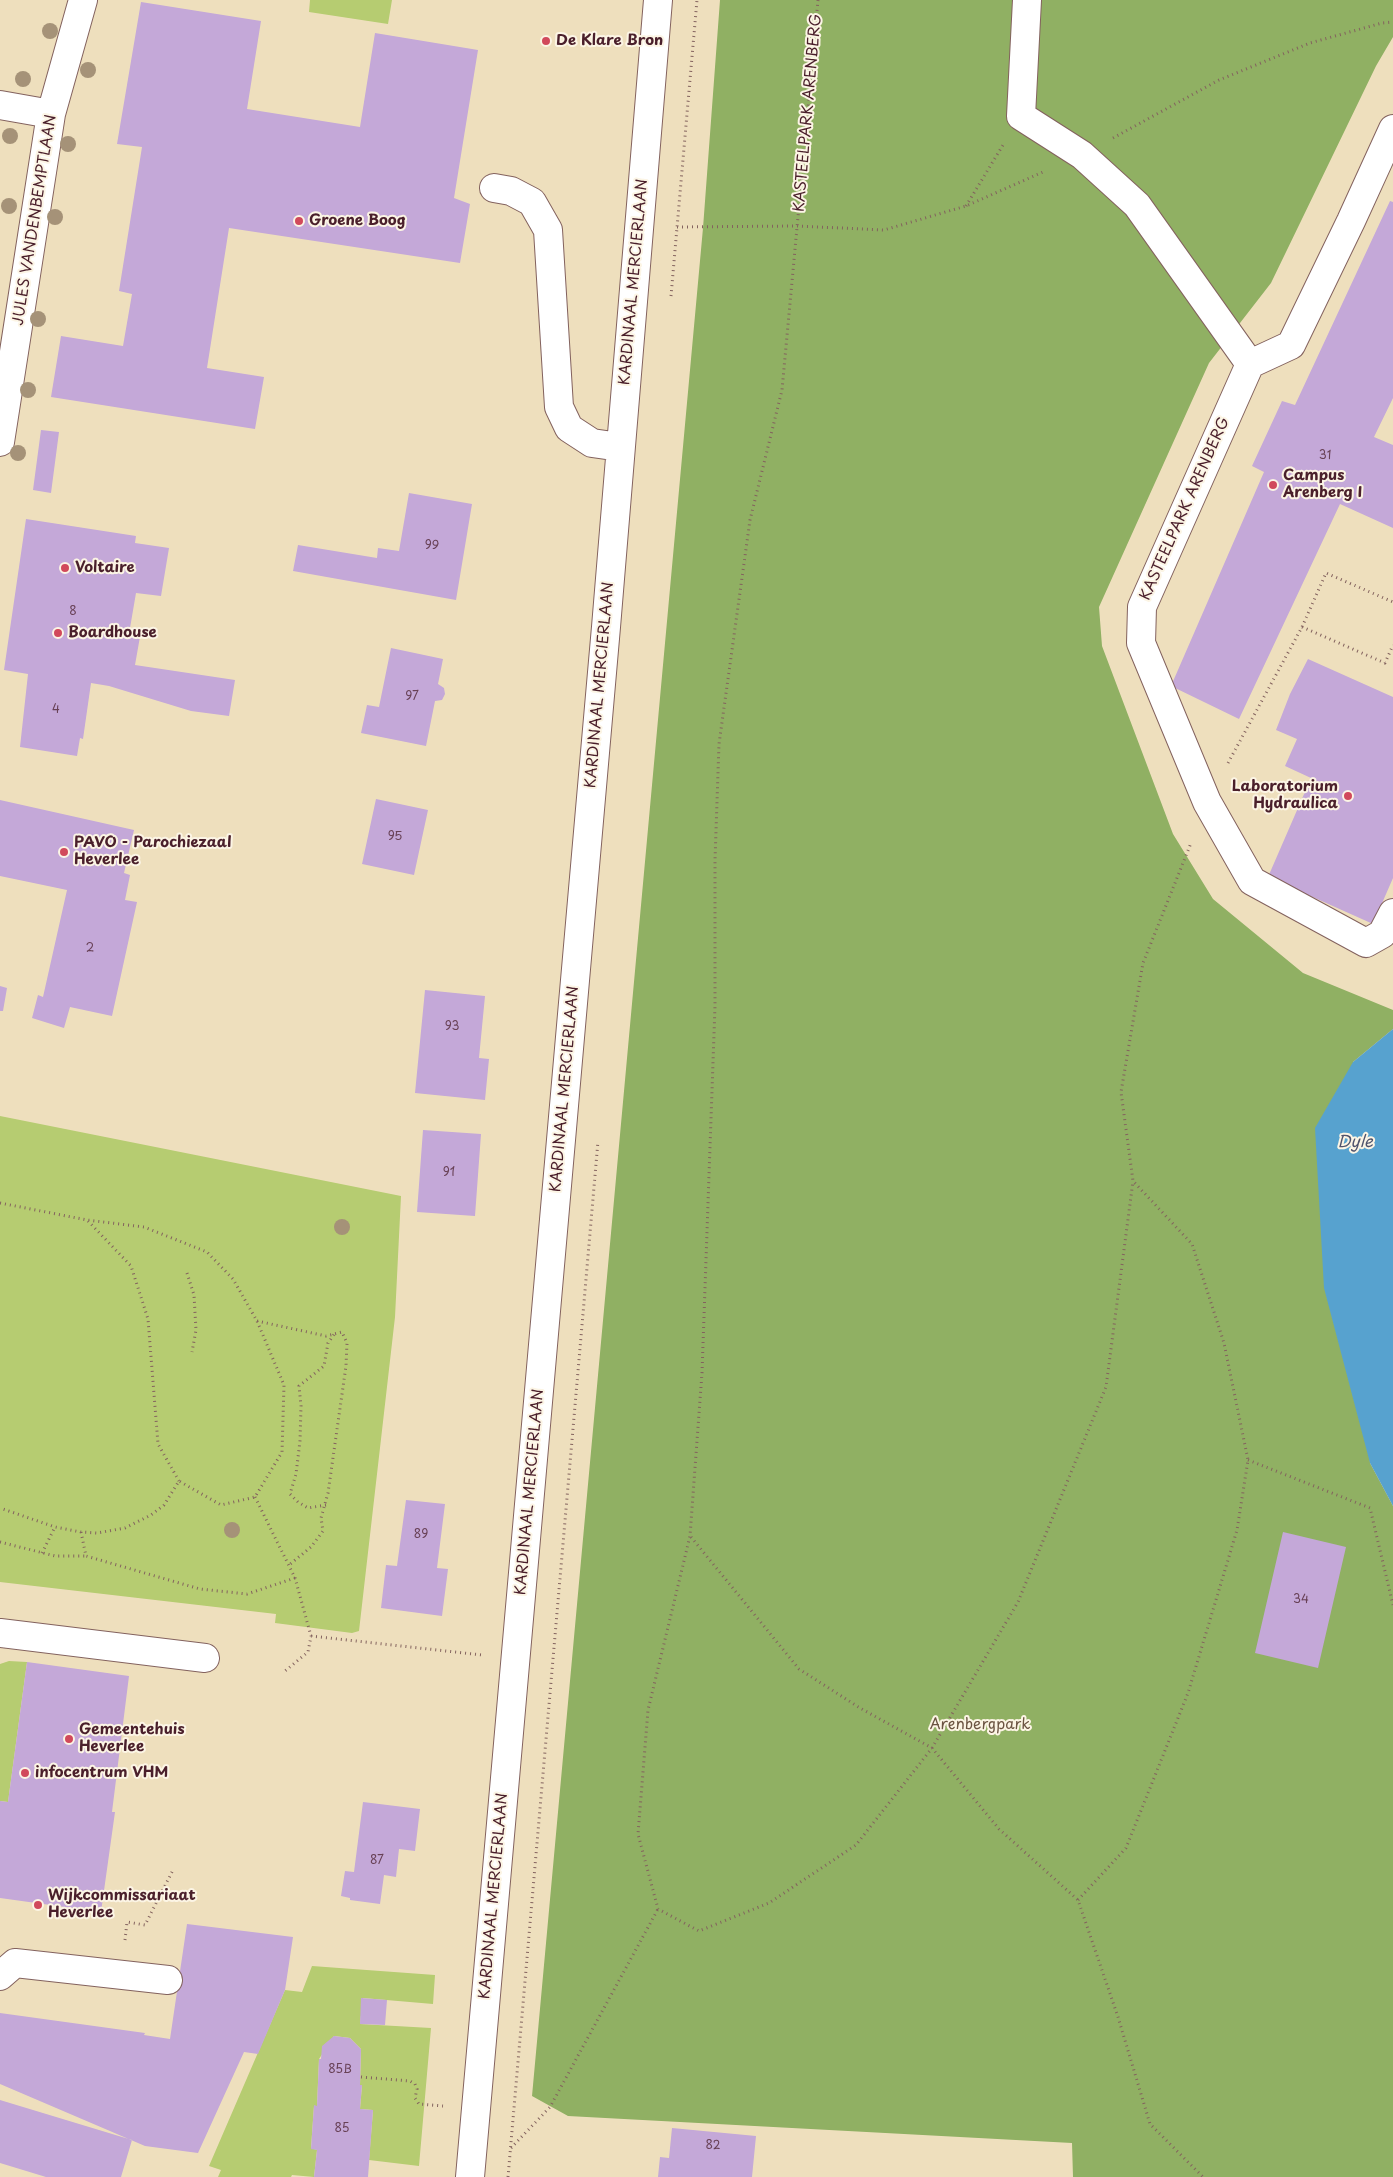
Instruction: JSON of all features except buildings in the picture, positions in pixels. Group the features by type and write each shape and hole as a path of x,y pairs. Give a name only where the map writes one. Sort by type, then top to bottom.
{"street":[{"name":"JULES VANDENBEMPTLAAN","path":"0,442 51,114 84,0"},
{"name":"KARDINAAL MERCIERLAAN","path":"470,2177 606,627 658,0"},
{"path":"1027,0 1021,116 1082,155 1137,205 1250,364 1291,345 1393,129"},
{"path":"0,105 51,114"},
{"path":"494,188 511,190 532,202 548,230 559,407 569,428 592,443 620,447"},
{"name":"KASTEELPARK ARENBERG","path":"1250,364 1142,607 1141,643 1207,802 1252,881 1366,943 1382,934 1393,912"},
{"path":"0,1633 205,1658"},
{"path":"0,1976 15,1963 168,1980"}],"path":[{"name":"KASTEELPARK ARENBERG","path":"797,226 818,0"},
{"name":"KASTEELPARK ARENBERG","path":"677,227 797,226 884,230 966,206 1082,155 1219,80 1310,43 1382,23 1393,22"},
{"path":"966,206 1021,116"},
{"path":"511,2149 550,2107 658,1909 638,1834 648,1710 690,1536 702,1373 708,1238 715,1006 715,860 719,744 750,520 782,390 797,226"},
{"path":"658,1909 699,1931 769,1903 856,1845 932,1748 1018,1602 1106,1387 1133,1182 1121,1092 1143,963 1207,802 1302,627 1326,573 1393,602"},
{"path":"1302,627 1385,663 1393,646"},
{"path":"1078,1900 1126,1848 1188,1693 1237,1530 1248,1460 1224,1343 1192,1244 1133,1182"},
{"path":"0,1204 87,1220 144,1227 207,1252 233,1279 257,1320 284,1385 282,1452 255,1497 220,1505 179,1482 158,1444 148,1319 131,1266 87,1220"},
{"path":"187,1273 194,1295 196,1330 192,1352"},
{"path":"257,1320 326,1336 335,1332 342,1332 347,1343 346,1366 326,1504 321,1518 323,1531 311,1547 289,1565"},
{"path":"326,1504 308,1508 290,1494 296,1474 300,1441 301,1406 299,1386 324,1366 328,1343 335,1332"},
{"path":"1248,1460 1370,1508 1393,1606"},
{"path":"0,1509 55,1527 81,1532 111,1531 136,1523 164,1505 179,1482"},
{"path":"255,1497 295,1578 311,1636 308,1652 286,1671"},
{"path":"42,1553 55,1527"},
{"path":"81,1532 86,1556"},
{"path":"690,1536 799,1669 860,1708 932,1748 999,1829 1078,1900 1118,2016 1150,2124 1203,2177"},
{"path":"0,1542 55,1556 86,1556 200,1589 248,1594 295,1578"},
{"path":"311,1636 515,1659"},
{"path":"508,2177 553,1664"},
{"path":"127,1922 145,1925 173,1870"},
{"path":"361,2077 410,2081 415,2084 417,2089 415,2098 419,2104 446,2106"}],"green space":[{"path":"310,0 392,0 388,24 309,12"},
{"name":"Arenbergpark","path":"720,0 1393,0 1393,37 1376,66 1271,283 1209,363 1099,607 1102,646 1173,834 1213,899 1303,973 1393,1010 1393,1029 1353,1062 1370,1463 1393,1506 1393,2177 1073,2177 1072,2143 568,2116 532,2096 703,228"},
{"path":"0,1116 401,1196 395,1317 359,1631 352,1633 275,1623 276,1614 0,1582"},
{"path":"9,1661 27,1662 8,1802 0,1801 0,1664"},
{"path":"312,1966 435,1975 433,2004 363,1998 360,2024 431,2028 419,2166 369,2160 373,2110 360,2109 362,2085 360,2085 361,2049 350,2038 334,2036 319,2059 317,2106 314,2106 311,2148 317,2150 314,2177 292,2175 291,2177 218,2177 221,2170 209,2166 285,1990 302,1992"}],"water":[{"name":"Dyle","path":"1393,1029 1393,1506 1370,1463 1324,1288 1315,1128 1353,1062"}],"place":[{"name":"De Klare Bron","path":"546,41"},
{"name":"Groene Boog","path":"299,221"},
{"name":"Campus Arenberg I","path":"1273,485"},
{"name":"Voltaire","path":"65,568"},
{"name":"Boardhouse","path":"58,633"},
{"name":"Laboratorium Hydraulica","path":"1348,796"},
{"name":"PAVO - Parochiezaal Heverlee","path":"64,852"},
{"name":"Gemeentehuis Heverlee","path":"69,1739"},
{"name":"infocentrum VHM","path":"25,1773"},
{"name":"Wijkcommissariaat Heverlee","path":"38,1905"}]}
